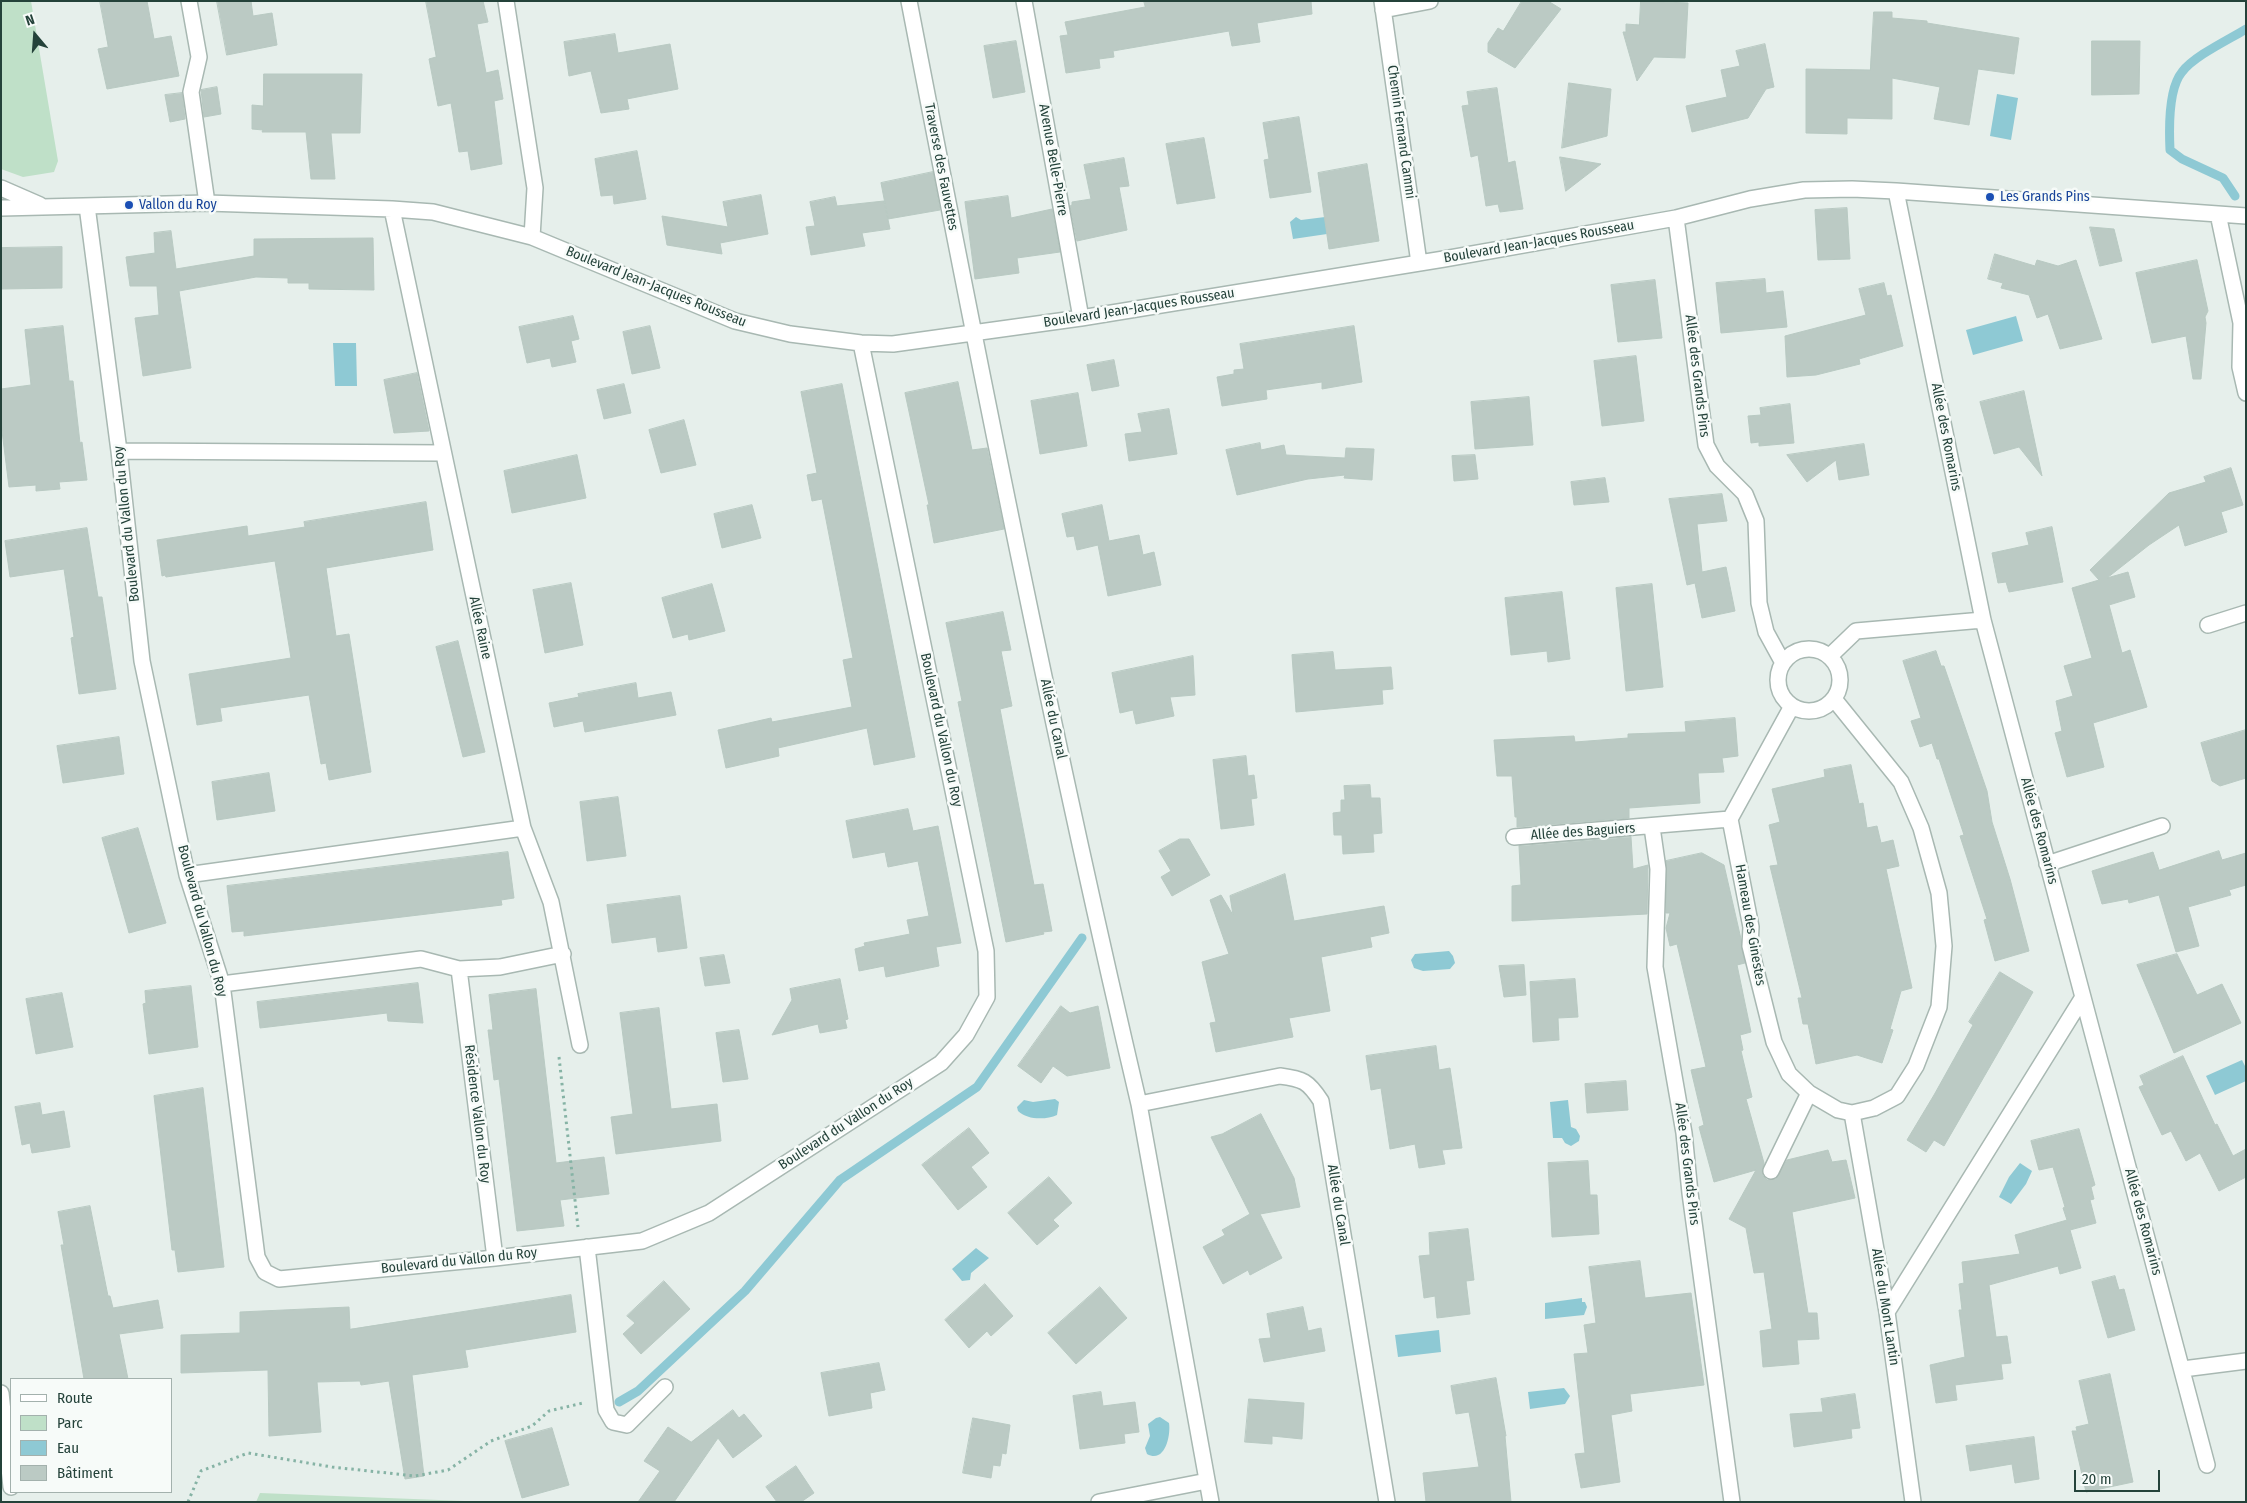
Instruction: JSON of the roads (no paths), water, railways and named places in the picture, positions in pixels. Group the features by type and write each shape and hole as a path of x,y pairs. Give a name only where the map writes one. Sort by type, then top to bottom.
{"street":[{"path":"189,1 199,57 191,92 207,203"},
{"path":"506,1 535,188 532,237"},
{"name":"Traverse des Fauvettes","path":"909,1 973,333"},
{"name":"Avenue Belle-Pierre","path":"1024,1 1082,318"},
{"path":"1382,6 1430,1"},
{"name":"Chemin Fernand Cammi","path":"1382,6 1419,263"},
{"name":"Boulevard Jean-Jacques Rousseau","path":"1,188 46,208"},
{"name":"Boulevard Jean-Jacques Rousseau","path":"1,208 207,203 433,212 532,237 735,321 790,334 861,343 893,344 1082,318 1419,263 1676,218 1750,199 1804,190 1896,191 2246,216"},
{"name":"Allée des Romarins","path":"1896,191 1983,620 2207,1465"},
{"name":"Boulevard du Vallon du Roy","path":"87,206 119,451 142,661 187,875 222,984 257,1257 265,1272 279,1279 495,1258 642,1241 709,1212 941,1063 966,1035 987,997 986,952 861,343"},
{"name":"Allée Raine","path":"392,209 442,453 523,828 551,902 580,1045"},
{"path":"2218,214 2241,323 2240,367 2246,393"},
{"name":"Allée des Grands Pins","path":"1676,218 1706,445 1716,466 1745,494 1756,521 1759,603 1766,632 1783,663"},
{"name":"Allée du Canal","path":"973,333 1086,873 1139,1104 1210,1502"},
{"path":"119,451 442,453"},
{"path":"2208,625 2246,613"},
{"path":"1830,656 1856,631 1983,620"},
{"path":"1814,648 1830,656 1839,669 1840,685 1834,699 1822,708 1807,711 1792,706 1781,694 1778,678 1783,663 1796,651 1814,648"},
{"path":"1834,699 1901,782 1921,828 1939,893 1944,946 1939,1007 1916,1066 1897,1096 1874,1108 1852,1113"},
{"path":"1730,819 1792,706"},
{"name":"Hameau des Ginestes","path":"1730,819 1751,928 1750,946 1774,1042 1789,1074 1809,1093 1838,1110 1852,1113"},
{"name":"Allée des Baguiers","path":"1514,837 1730,819"},
{"path":"2047,864 2162,826"},
{"name":"Allée des Grands Pins","path":"1652,827 1658,869 1654,967 1684,1133 1732,1502"},
{"path":"187,875 523,828"},
{"path":"222,984 421,959 459,969 500,967 562,954"},
{"name":"Résidence Vallon du Roy","path":"459,969 495,1258"},
{"path":"1887,1312 2083,997"},
{"name":"Allée du Canal","path":"1139,1104 1280,1076 1298,1078 1311,1085 1321,1101 1387,1502"},
{"path":"1771,1171 1809,1093"},
{"name":"Allée du Mont Lantin","path":"1852,1113 1887,1312 1913,1502"},
{"path":"584,1247 606,1410 613,1422 627,1425 664,1387"},
{"path":"2183,1369 2246,1361"},
{"path":"1,1393 10,1478"},
{"path":"1100,1502 1206,1482"}],"water":[{"path":"1997,94 2018,98 2011,140 1990,136"},
{"path":"1296,217 1301,220 1325,217 1327,234 1293,239 1290,222"},
{"path":"2016,316 2023,341 1973,355 1966,330"},
{"path":"333,343 356,343 357,386 335,386"},
{"path":"1449,951 1455,963 1450,969 1423,971 1414,968 1411,960 1415,954"},
{"path":"2242,1060 2246,1068 2246,1081 2215,1095 2206,1076"},
{"path":"1055,1099 1059,1102 1057,1115 1053,1117 1031,1118 1018,1111 1017,1107 1024,1100 1033,1102"},
{"path":"1568,1100 1571,1127 1576,1129 1580,1136 1579,1141 1571,1146 1565,1143 1562,1138 1553,1138 1550,1102"},
{"path":"2020,1163 2032,1171 2026,1184 2011,1204 1999,1197 2009,1177"},
{"path":"976,1248 989,1258 971,1273 970,1280 962,1281 952,1269"},
{"path":"1582,1298 1582,1302 1585,1302 1587,1307 1584,1315 1545,1319 1545,1303"},
{"path":"1439,1330 1441,1352 1398,1357 1395,1335"},
{"path":"1564,1388 1570,1396 1565,1404 1530,1409 1528,1392"},
{"path":"1160,1417 1169,1423 1168,1441 1162,1452 1153,1456 1147,1454 1145,1448 1150,1436 1148,1424"}],"waterway":[{"path":"2235,196 2223,178 2182,159 2170,150 2170,110 2177,79 2187,66 2203,54 2246,29"},
{"path":"619,1402 638,1391 745,1291 840,1180 977,1087 1082,938"}],"place":[{"name":"Les Grands Pins","path":"1990,197"},
{"name":"Vallon du Roy","path":"129,205"}]}
